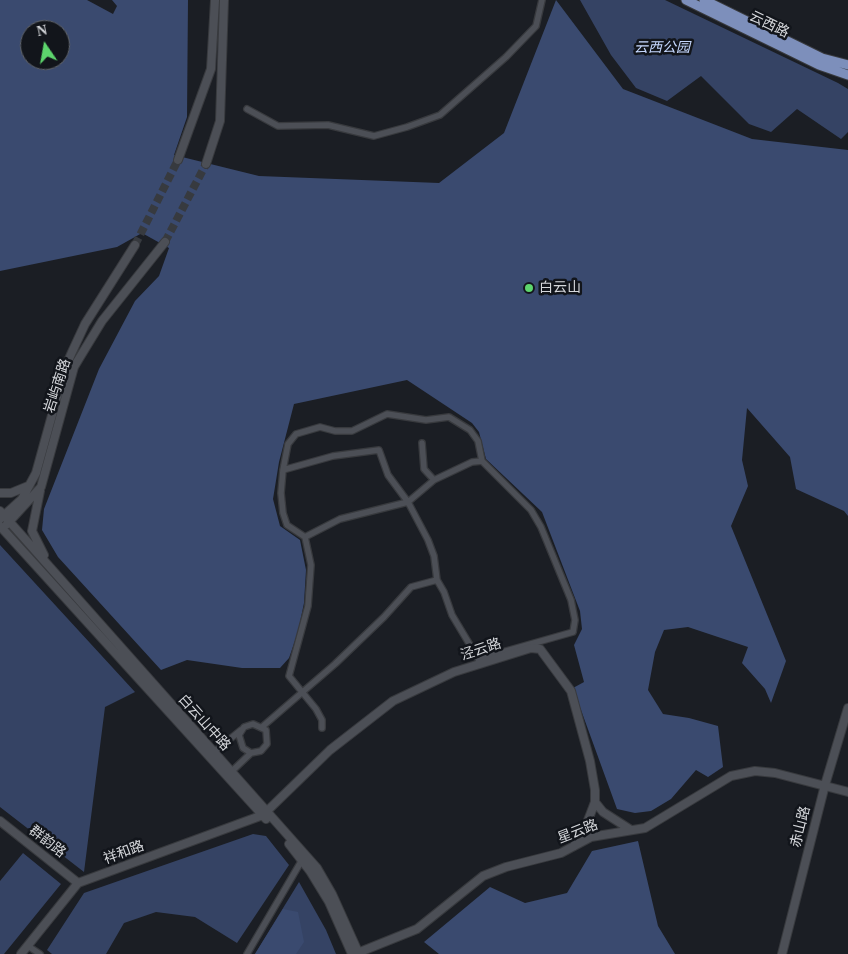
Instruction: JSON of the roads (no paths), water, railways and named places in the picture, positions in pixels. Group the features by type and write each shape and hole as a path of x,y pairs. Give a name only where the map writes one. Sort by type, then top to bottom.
{"main road":[{"path":"178,160 211,69 214,0"},
{"path":"206,164 220,121 224,0"},
{"name":"云西路","path":"686,0 844,74 848,80"},
{"name":"云西路","path":"704,0 822,58 846,64"},
{"name":"岩屿南路","path":"4,517 41,487 74,368 102,321 165,242"},
{"name":"岩屿南路","path":"4,517 22,499 36,473 65,368 85,324 135,245"},
{"path":"0,493 11,493 30,485"},
{"path":"41,487 33,518 34,539 67,588"},
{"path":"1,528 4,517"},
{"name":"白云山中路","path":"4,517 214,752 265,814 302,860 329,902 356,954"},
{"name":"白云山中路","path":"1,528 317,868 332,894 356,954"},
{"name":"泾云路","path":"265,814 330,750 393,701 431,681 479,660 531,648 540,649 552,662 571,691 590,761 596,790 595,802 587,823 574,846"},
{"name":"赤山路","path":"782,954 825,785 848,708"},
{"name":"星云路","path":"356,954 417,928 483,876 506,867 560,852 592,837 645,828 731,776 755,771 825,785 848,792"},
{"path":"595,802 603,812 617,823 631,830"},
{"name":"祥和路","path":"78,883 265,814"},
{"name":"群韵路","path":"0,821 78,883"},
{"path":"21,954 78,883"}],"street":[{"path":"247,109 278,126 328,125 374,136 407,127 440,114 506,57 536,26 542,0"},
{"path":"283,470 333,456 380,450 388,475 408,502 428,540 434,556 436,580 444,592 452,615 479,660 573,632 576,620 571,600 557,563 531,510 482,461 478,441 462,423 449,418 426,420 387,414 352,431 335,431 320,427 296,434 288,444 283,470 281,494 283,513 287,525 305,537 311,565 308,606 289,676 316,709 322,720 322,728"},
{"path":"422,443 424,469 434,480"},
{"path":"305,537 340,519 408,502 434,480 472,462 482,461"},
{"path":"262,727 349,651 411,587 436,580"},
{"path":"214,752 241,730 253,724 262,727 268,734 267,744 261,751 251,753 231,772"},
{"path":"241,730 240,744 251,753"},
{"path":"248,954 302,860"},
{"path":"28,946 40,954"}],"tunnel":[{"path":"135,245 178,160"},
{"path":"165,242 206,164"}],"place":[{"name":"白云山","path":"529,288"}],"park label":[{"name":"云西公园","path":"662,48"}]}
